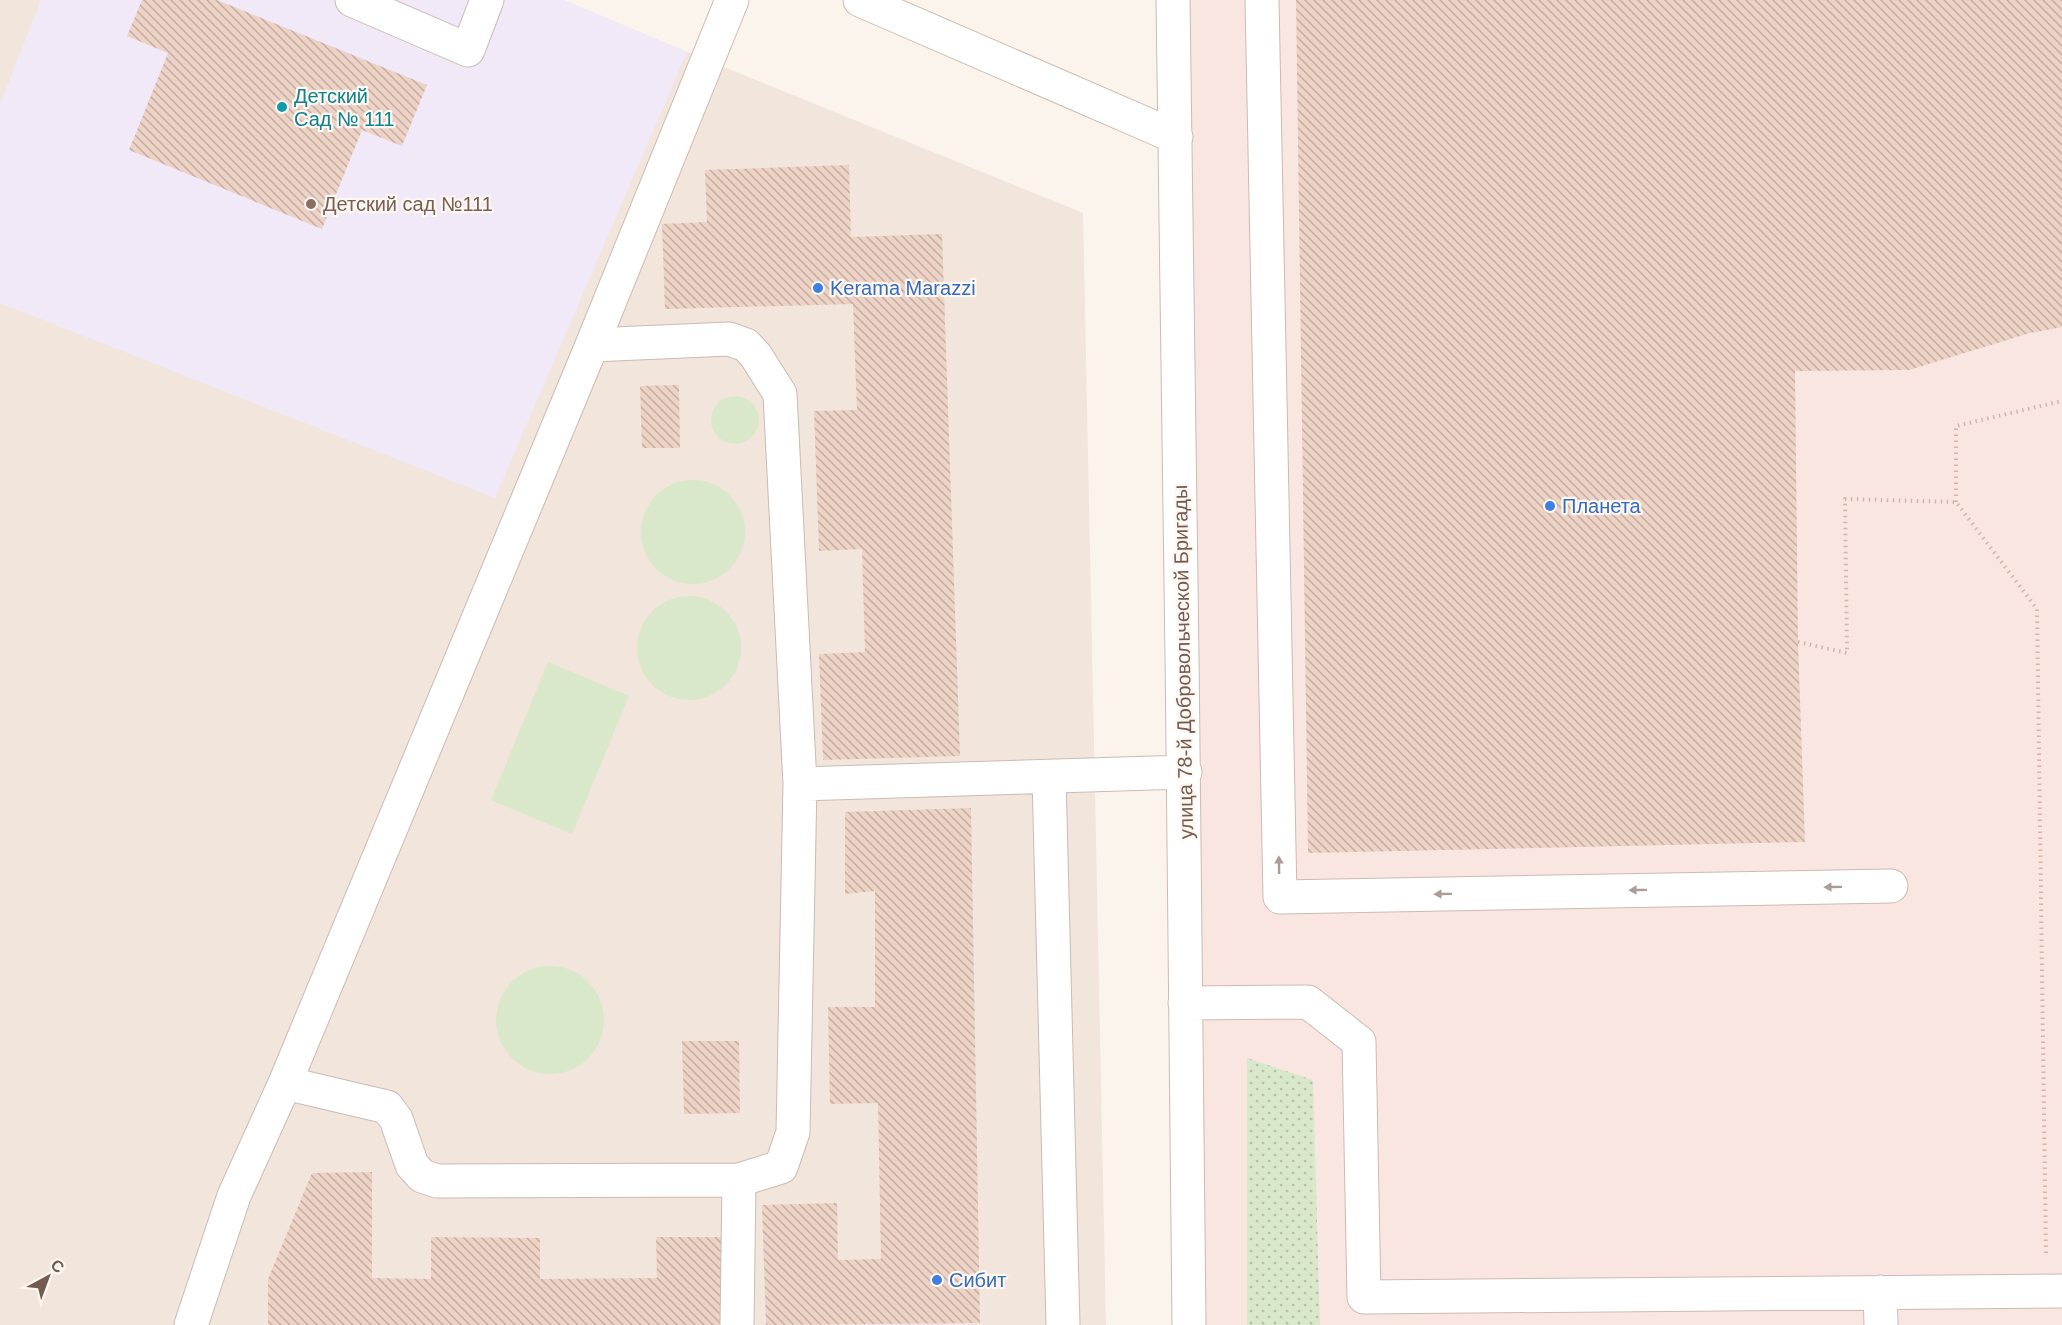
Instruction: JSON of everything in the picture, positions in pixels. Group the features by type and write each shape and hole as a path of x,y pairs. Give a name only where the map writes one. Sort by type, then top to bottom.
{"street":[{"path":"352,0 468,50 487,0"},
{"path":"191,1325 234,1196 285,1083 592,345 732,0"},
{"path":"860,0 1176,137"},
{"name":"улица 78-й Добровольческой Бригады","path":"1173,0 1185,772 1185,1003 1190,1325"},
{"path":"1262,0 1280,897 1891,886"},
{"path":"285,1083 387,1107 396,1119 412,1165 422,1176 437,1180 739,1180 781,1167 793,1132 800,784 780,394 756,356 746,345 729,339 592,345"},
{"path":"800,784 1185,772"},
{"path":"1049,777 1063,1325"},
{"path":"1185,1003 1308,1002 1359,1042 1364,1297 2054,1291"},
{"path":"737,1325 739,1180"},
{"path":"1880,1292 1881,1325"}],"path":[{"path":"2054,1291 2037,609 1956,502 1956,426 2062,401"},
{"path":"1798,642 1847,653 1845,499 1956,502"}],"shaded area":[{"path":"0,0 564,0 1083,213 1106,1325 0,1325"},
{"name":"Детский сад №111","path":"41,0 564,0 687,52 495,498 0,303 0,104"},
{"path":"1173,0 2062,0 2062,1325 1189,1325"}],"green space":[{"path":"735,396 752,403 759,420 752,437 735,444 718,437 711,420 718,403"},
{"path":"693,480 713,484 722,489 736,503 741,512 745,532 741,552 736,561 722,575 713,580 693,584 673,580 664,575 650,561 645,552 641,532 645,512 650,503 664,489 673,484"},
{"path":"689,596 709,600 718,605 732,619 737,628 741,648 737,668 732,677 718,691 709,696 689,700 669,696 660,691 646,677 641,668 637,648 641,628 646,619 660,605 669,600"},
{"path":"548,662 629,696 572,834 491,800"},
{"path":"550,966 571,970 588,982 600,999 604,1020 600,1041 588,1058 571,1070 550,1074 529,1070 512,1058 500,1041 496,1020 500,999 512,982 529,970"},
{"path":"1247,1058 1313,1080 1320,1325 1247,1325"}],"building":[{"name":"Детский Сад № 111","path":"142,0 217,0 427,85 402,146 362,130 322,229 129,150 168,53 127,36"},
{"name":"Планета","path":"1296,0 2062,0 2062,327 2030,333 1909,370 1795,371 1798,642 1805,842 1308,853"},
{"path":"849,165 851,237 942,234 960,756 823,760 819,654 865,652 862,549 819,551 814,411 857,410 853,304 665,309 662,224 707,222 705,170"},
{"path":"679,385 680,448 642,448 640,386"},
{"path":"971,808 980,1323 766,1325 762,1205 837,1203 838,1260 881,1259 878,1103 830,1104 828,1007 875,1007 875,891 845,894 845,812"},
{"path":"682,1041 739,1041 740,1113 684,1114"},
{"path":"372,1172 372,1278 431,1279 431,1237 540,1238 540,1279 657,1278 656,1237 722,1237 722,1325 268,1325 268,1279 312,1173"}],"place":[{"name":"Детский Сад № 111","path":"282,107"},
{"name":"Детский сад №111","path":"311,204"},
{"name":"Kerama Marazzi","path":"818,288"},
{"name":"Планета","path":"1550,506"},
{"name":"Сибит","path":"937,1280"}]}
